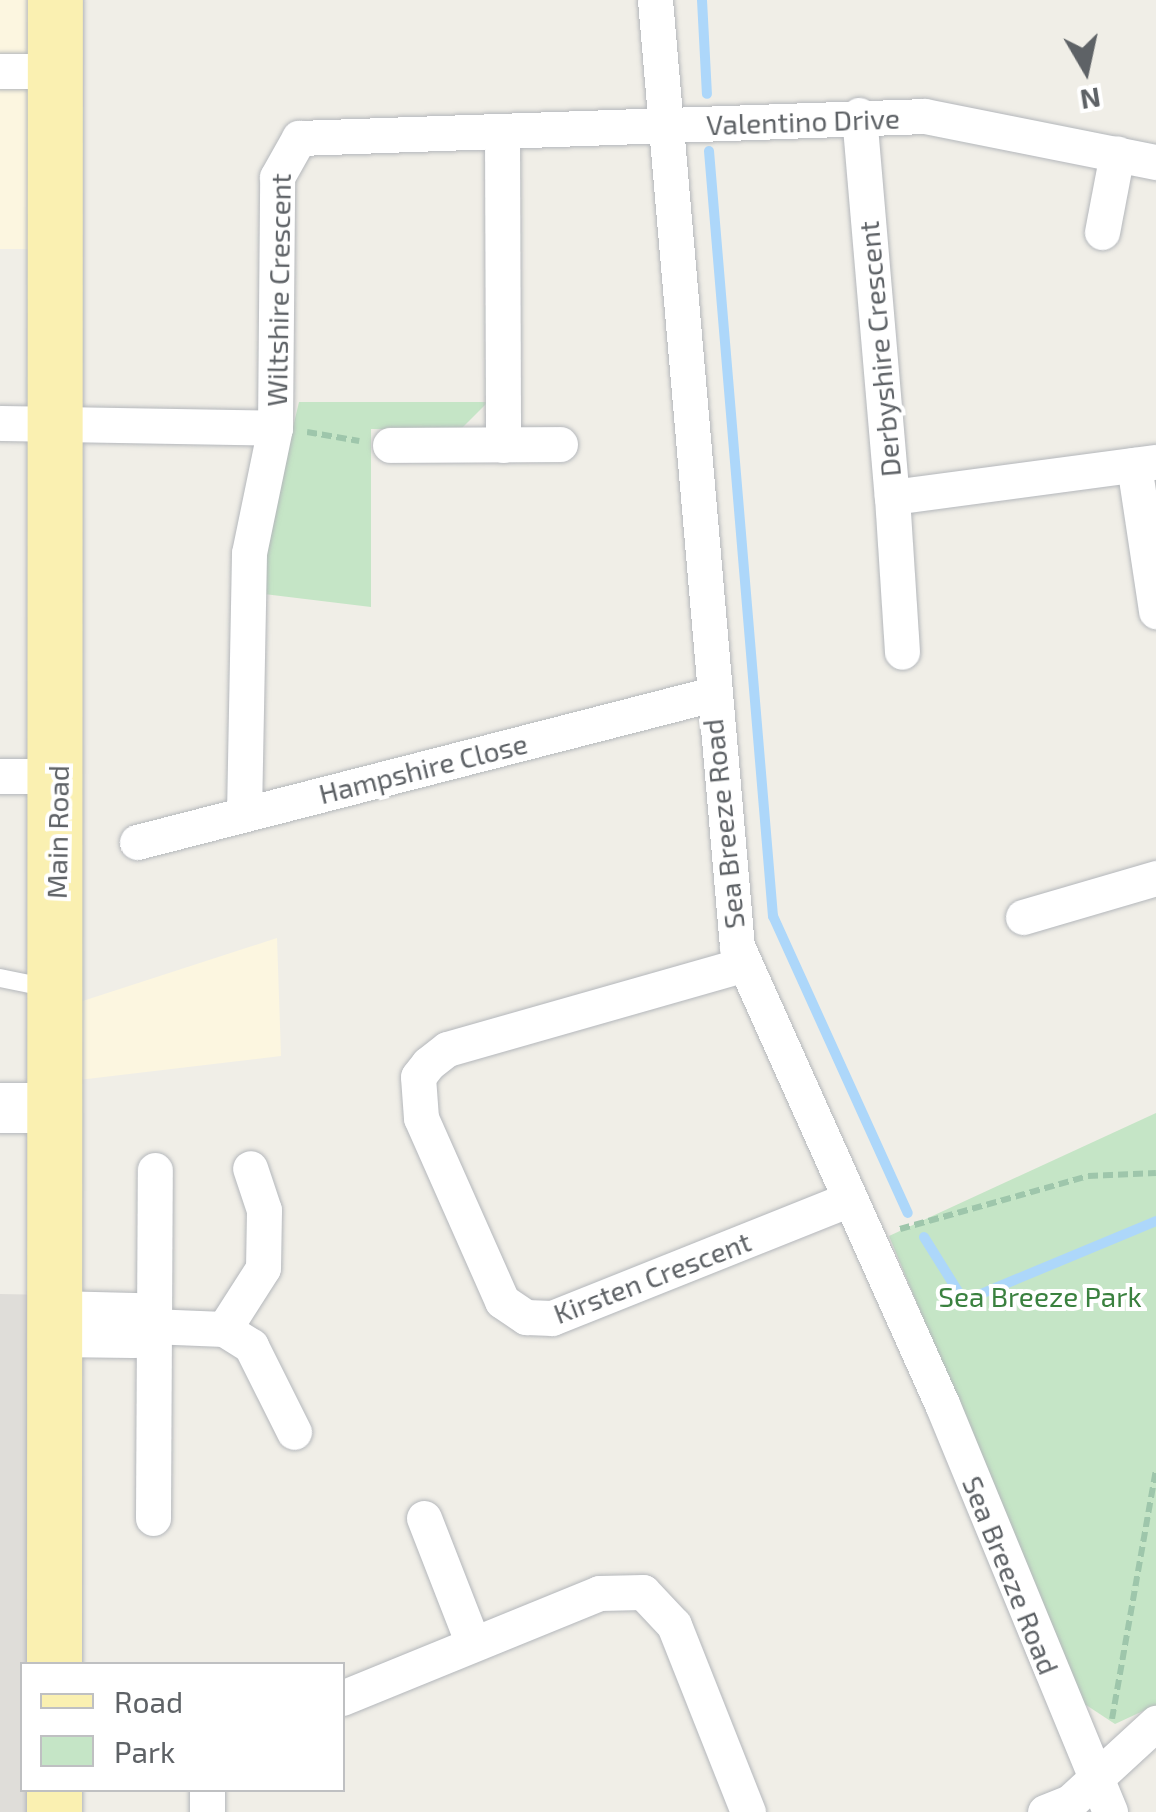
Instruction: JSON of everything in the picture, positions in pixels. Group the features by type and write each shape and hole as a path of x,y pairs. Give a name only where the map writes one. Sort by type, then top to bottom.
{"main road":[{"name":"Main Road","path":"54,1662 54,1324 26,1108 55,989 59,776 56,0"}],"street":[{"name":"Sea Breeze Road","path":"655,0 727,904 742,965 849,1198 1110,1812"},
{"path":"0,72 55,72"},
{"name":"Valentino Drive","path":"665,127 859,115 925,116 1156,162"},
{"name":"Derbyshire Crescent","path":"859,115 892,497 1145,464"},
{"name":"Wiltshire Crescent","path":"244,814 249,553 275,428 277,177 290,146 318,131 502,133 665,127"},
{"path":"502,133 503,445"},
{"path":"1102,232 1117,153"},
{"path":"0,423 275,428"},
{"path":"390,445 560,444"},
{"path":"1145,464 1156,611"},
{"path":"892,497 902,652"},
{"name":"Hampshire Close","path":"138,842 710,694"},
{"path":"0,776 59,776"},
{"path":"1023,917 1156,878"},
{"name":"Kirsten Crescent","path":"742,965 447,1048 418,1078 421,1118 502,1301 526,1317 552,1318 849,1198"},
{"path":"224,1328 263,1268 264,1210 250,1168"},
{"path":"153,1518 150,1326 155,1170"},
{"path":"54,1324 134,1310 150,1326 224,1328 251,1346 294,1432"},
{"path":"424,1518 473,1644"},
{"path":"345,1697 600,1593 642,1592 674,1626 748,1812"},
{"path":"1044,1812 1096,1779 1156,1723"}],"lane":[{"path":"0,978 55,989"}],"path":[{"path":"275,428 390,445"},
{"path":"849,1198 893,1231 1088,1176 1156,1173"},
{"path":"1096,1779 1156,1469"}],"shaded area":[{"path":"0,0 55,0 53,249 0,249"},
{"path":"277,938 281,1056 53,1083 55,1010"},
{"path":"0,1294 54,1295 54,1662 20,1662 20,1792 54,1792 54,1812 0,1812"}],"green space":[{"path":"299,402 488,402 460,430 371,429 371,607 264,594 266,539"},
{"name":"Sea Breeze Park","path":"1156,1113 1156,1705 1115,1724 1083,1703 889,1236"}],"waterway":[{"path":"702,0 707,94"},
{"path":"709,151 773,916 908,1213"},
{"path":"924,1237 964,1301 1156,1221"}]}
